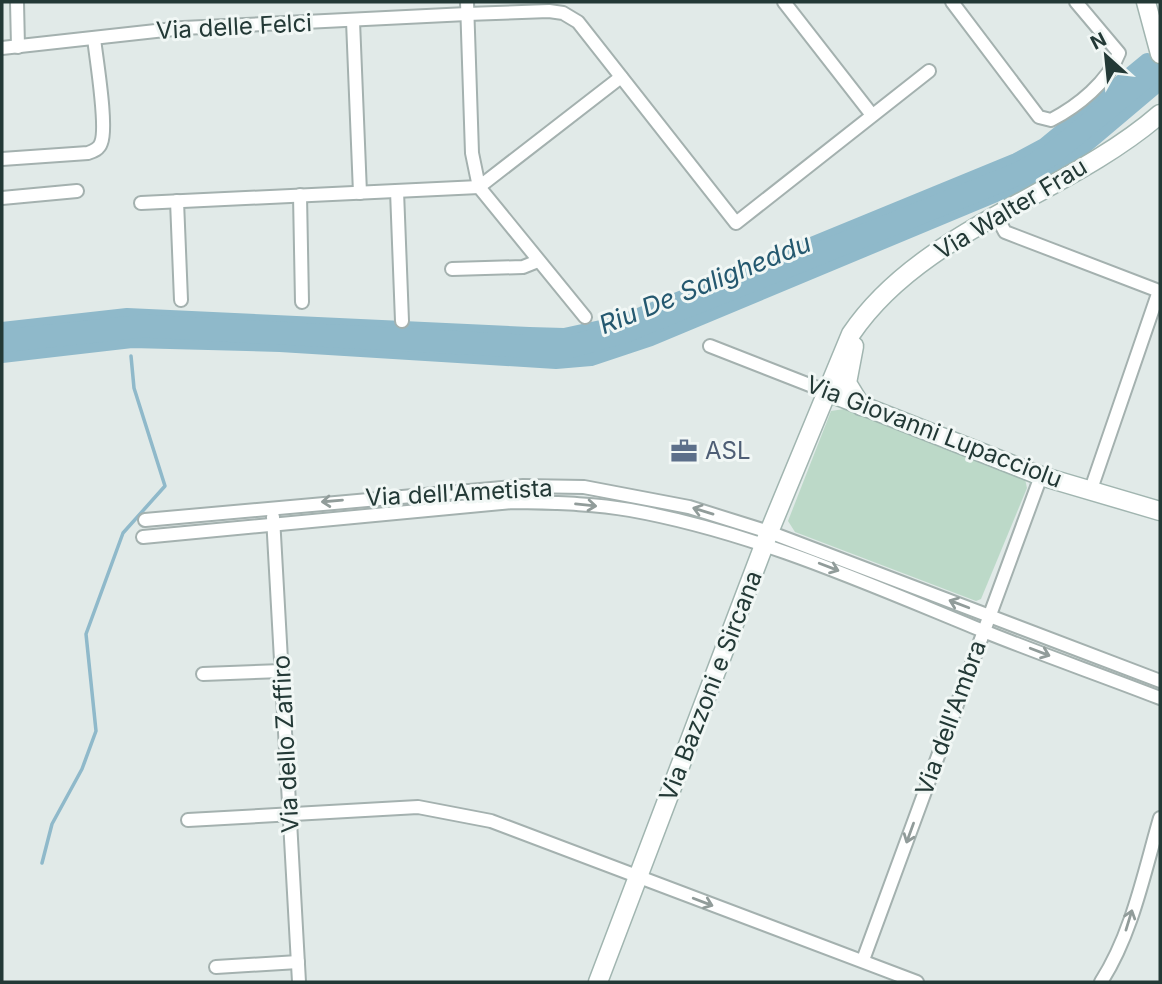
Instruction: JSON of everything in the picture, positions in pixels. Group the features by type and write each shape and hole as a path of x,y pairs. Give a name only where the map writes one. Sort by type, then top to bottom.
{"street":[{"path":"17,2 18,47"},
{"path":"784,2 872,115 929,71"},
{"path":"952,2 1039,117 1051,120 1065,113 1111,73 1119,53 1076,2"},
{"path":"1146,2 1159,50"},
{"path":"467,8 472,153 479,187 584,317"},
{"name":"Via delle Felci","path":"2,48 183,28 353,21 467,8 563,13 578,22 736,223 872,115"},
{"path":"353,21 360,193"},
{"path":"2,159 88,153 99,148 102,141 102,116 94,37"},
{"path":"141,203 479,187 621,77"},
{"name":"Via Walter Frau","path":"825,391 851,334 867,310 890,287 932,256 1094,159 1160,114"},
{"path":"2,198 78,191"},
{"path":"397,191 402,321"},
{"path":"300,195 302,302"},
{"path":"177,201 181,300"},
{"path":"997,217 1005,232 1159,291 1090,492"},
{"path":"452,269 523,267 538,261"},
{"name":"Via Walter Frau","path":"861,406 847,383 848,365 867,310"},
{"name":"Via Giovanni Lupacciolu","path":"710,346 1041,476 1160,511"},
{"name":"Via Bazzoni e Sircana","path":"598,982 825,391"},
{"name":"Via dell'Ambra","path":"863,960 1041,476"},
{"name":"Via dell'Ametista","path":"145,520 273,506 523,486 584,487 689,506 766,539"},
{"name":"Via dell'Ametista","path":"143,537 513,502 573,503 627,510 766,539"},
{"name":"Via dello Zaffiro","path":"273,506 299,982"},
{"path":"766,539 990,616 1160,681"},
{"path":"766,539 983,631 1160,698"},
{"path":"203,674 282,671"},
{"path":"188,820 418,807 454,812 491,821 639,877 782,938 863,960 917,982"},
{"path":"1101,982 1126,931 1160,818"},
{"path":"216,967 298,962"}],"green space":[{"path":"844,409 1025,479 1027,488 981,599 976,601 795,532 788,521 831,411"}],"waterway":[{"name":"Riu De Saligheddu","path":"2,329 127,315 564,335 619,323 1016,160 1044,145 1147,60 1157,86 1067,162 1032,180 651,339 591,359 556,362 280,345 132,341 2,356"},
{"name":"Riu De Saligheddu","path":"2,341 144,326 522,346 573,346 623,332 1020,173 1052,154 1160,65"},
{"name":"Riu De Saligheddu","path":"139,333 144,326"},
{"path":"42,863 52,824 82,769 96,731 86,634 123,533 165,486 134,388 131,356"}],"place":[{"name":"ASL","path":"684,451"}]}
